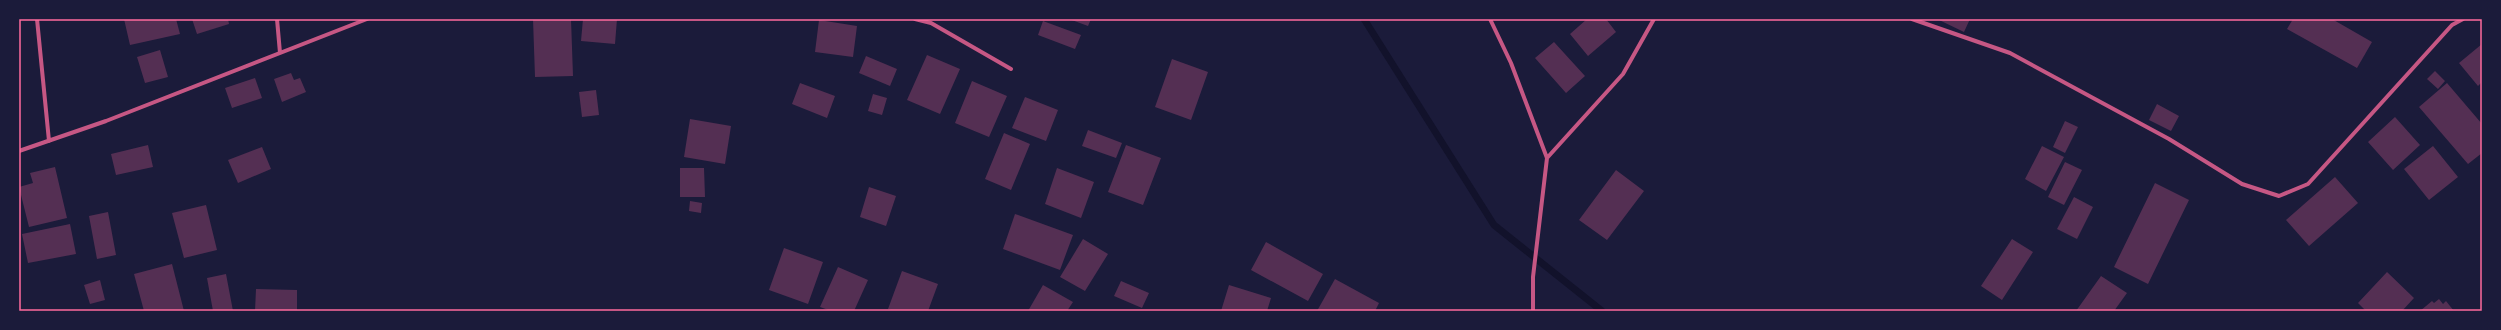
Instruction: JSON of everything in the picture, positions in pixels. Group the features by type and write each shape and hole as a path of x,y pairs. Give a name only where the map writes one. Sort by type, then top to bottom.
{"street":[{"path":"37,19 49,141"},
{"path":"277,19 280,53"},
{"path":"19,152 368,19"},
{"path":"916,19 931,23 1011,69"},
{"path":"1490,19 1511,63 1547,158 1533,277 1533,311"},
{"path":"1547,158 1624,74 1654,19"},
{"path":"1912,19 2010,53 2169,139 2242,184 2279,196 2308,184 2452,25 2463,19"}],"building":[{"path":"124,19 176,19 180,34 130,45"},
{"path":"192,19 228,19 229,24 197,34"},
{"path":"533,19 571,19 573,76 535,77"},
{"path":"583,19 617,19 615,44 581,41"},
{"path":"1069,19 1091,19 1088,26"},
{"path":"1587,19 1606,19 1616,32 1588,56 1570,34"},
{"path":"1937,19 1970,19 1964,32"},
{"path":"2293,19 2332,19 2372,42 2357,68 2287,29"},
{"path":"819,20 857,26 853,57 815,52"},
{"path":"1043,21 1081,35 1075,49 1038,35"},
{"path":"1554,42 1585,76 1566,93 1535,58"},
{"path":"2482,44 2482,82 2478,86 2459,63"},
{"path":"160,50 168,77 145,83 137,57"},
{"path":"927,55 960,69 940,114 907,100"},
{"path":"866,56 897,69 890,86 859,73"},
{"path":"1172,59 1208,72 1191,120 1155,107"},
{"path":"2435,71 2445,81 2438,89 2427,79"},
{"path":"291,73 294,80 300,78 306,92 282,102 274,79"},
{"path":"255,78 262,98 232,108 225,88"},
{"path":"972,81 1007,96 989,137 955,123"},
{"path":"800,83 835,96 827,118 792,104"},
{"path":"2447,83 2482,124 2482,153 2468,164 2419,107"},
{"path":"596,90 599,115 582,117 579,92"},
{"path":"873,94 887,98 882,115 868,111"},
{"path":"1025,97 1058,110 1046,141 1012,128"},
{"path":"2157,104 2179,116 2171,131 2149,120"},
{"path":"2395,117 2420,145 2393,170 2368,142"},
{"path":"690,119 731,126 725,164 684,157"},
{"path":"2065,121 2078,127 2065,153 2053,147"},
{"path":"1088,130 1122,143 1116,158 1082,146"},
{"path":"1004,133 1030,144 1011,190 985,179"},
{"path":"148,145 153,167 116,175 111,154"},
{"path":"1126,145 1161,158 1143,205 1108,192"},
{"path":"2042,146 2064,157 2046,191 2025,179"},
{"path":"2433,146 2458,177 2429,200 2404,169"},
{"path":"262,147 271,169 238,183 228,160"},
{"path":"2065,162 2082,170 2064,205 2048,197"},
{"path":"55,167 67,218 29,227 19,187 33,183 30,173"},
{"path":"680,168 704,168 705,197 680,197"},
{"path":"1057,168 1094,182 1081,218 1045,204"},
{"path":"1616,170 1644,191 1607,240 1579,220"},
{"path":"2335,177 2358,203 2309,246 2286,220"},
{"path":"2155,183 2189,200 2148,284 2114,267"},
{"path":"869,187 896,196 886,226 860,217"},
{"path":"2074,197 2093,207 2077,239 2057,229"},
{"path":"690,201 702,203 701,213 689,211"},
{"path":"206,205 217,250 184,258 172,213"},
{"path":"108,212 116,255 97,259 89,216"},
{"path":"1015,214 1073,235 1060,270 1003,249"},
{"path":"70,224 76,254 28,263 22,234"},
{"path":"1083,239 1108,254 1085,291 1060,277"},
{"path":"2012,239 2033,252 2002,300 1981,286"},
{"path":"1266,242 1323,274 1308,301 1251,270"},
{"path":"784,248 823,262 808,304 769,290"},
{"path":"172,264 184,311 144,311 134,274"},
{"path":"838,267 868,280 854,311 831,311 820,307"},
{"path":"902,271 938,284 928,311 894,311 888,309"},
{"path":"2387,272 2414,298 2402,311 2366,311 2358,303"},
{"path":"226,274 233,311 213,311 207,278"},
{"path":"2101,276 2127,293 2114,311 2076,311"},
{"path":"1335,279 1379,303 1375,311 1317,311"},
{"path":"100,280 105,300 90,304 84,285"},
{"path":"1121,281 1149,293 1142,308 1114,296"},
{"path":"1043,285 1073,302 1067,311 1028,311"},
{"path":"1229,285 1271,298 1267,311 1221,311"},
{"path":"256,289 297,290 297,311 255,311"},
{"path":"2439,299 2443,304 2446,301 2454,311 2420,311 2432,301 2434,303"}],"waterway":[{"path":"1364,19 1494,225 1602,311"}]}
